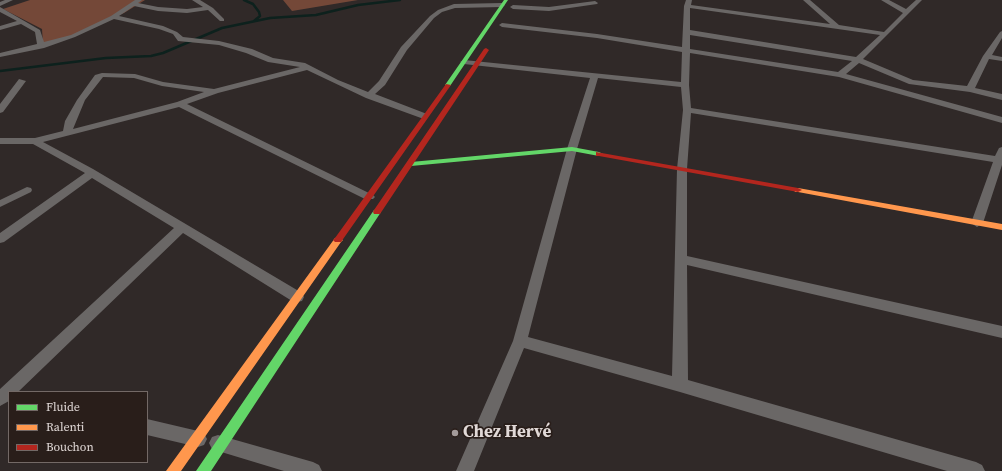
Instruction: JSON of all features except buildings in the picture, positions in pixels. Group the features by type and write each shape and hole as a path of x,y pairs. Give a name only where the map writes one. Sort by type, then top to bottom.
{"street":[{"path":"0,4 10,0"},
{"path":"0,54 41,46 72,36 113,18 139,0"},
{"path":"194,0 209,8 222,20"},
{"path":"806,0 837,27"},
{"path":"884,0 907,12"},
{"path":"840,75 859,60 919,0"},
{"path":"173,471 424,116 464,62 504,2"},
{"path":"369,96 382,83 404,48 432,17 440,11 454,6 504,2"},
{"path":"203,471 411,164 495,37 514,3 549,9 595,3"},
{"path":"680,385 682,169 687,110 685,85 688,3 885,34"},
{"path":"132,4 158,9 187,12 209,8"},
{"path":"2,12 38,31 41,46"},
{"path":"113,18 161,27 175,33 181,39 219,43 249,51 271,60 309,68 335,82 424,116"},
{"path":"0,28 22,22"},
{"path":"502,25 597,36 840,75 1002,120"},
{"path":"687,32 859,60 892,75 912,82 970,89 1002,97"},
{"path":"970,89 987,56 1002,32"},
{"path":"987,56 1002,59"},
{"path":"464,62 685,85"},
{"path":"0,141 35,141 180,104 215,91 309,68"},
{"path":"67,132 70,121 81,100 98,77 102,75 136,76 162,84 215,91"},
{"path":"465,471 520,341 572,150 595,75"},
{"path":"0,110 22,81"},
{"path":"906,93 912,82"},
{"path":"180,104 368,197"},
{"path":"687,110 1000,155 977,223"},
{"path":"35,141 92,173 297,297"},
{"path":"0,148 21,142"},
{"path":"411,164 572,150 1002,227"},
{"path":"0,239 92,173"},
{"path":"0,204 27,190"},
{"path":"8,391 181,228"},
{"path":"682,259 1002,332"},
{"path":"520,341 680,385 976,471"},
{"path":"148,427 221,444 313,471"}],"shaded area":[{"path":"30,0 145,0 124,13 66,38 43,44 42,29 3,9"},
{"path":"283,0 358,0 292,11"}],"waterway":[{"path":"244,0 253,4 259,12 260,16 254,21"},
{"path":"0,71 106,58 151,56 163,53 222,28 270,18 316,15 358,5 400,0"}],"traffic: fast":[{"path":"448,85 506,0"},
{"path":"411,164 572,149 599,154"},
{"path":"203,471 377,212"}],"traffic: slow":[{"path":"798,190 1002,227"},
{"path":"173,471 338,240"}],"traffic: jam":[{"path":"377,212 486,50"},
{"path":"338,240 448,85"},
{"path":"599,154 798,190"}],"place":[{"name":"Chez Hervé","path":"455,433"}]}
